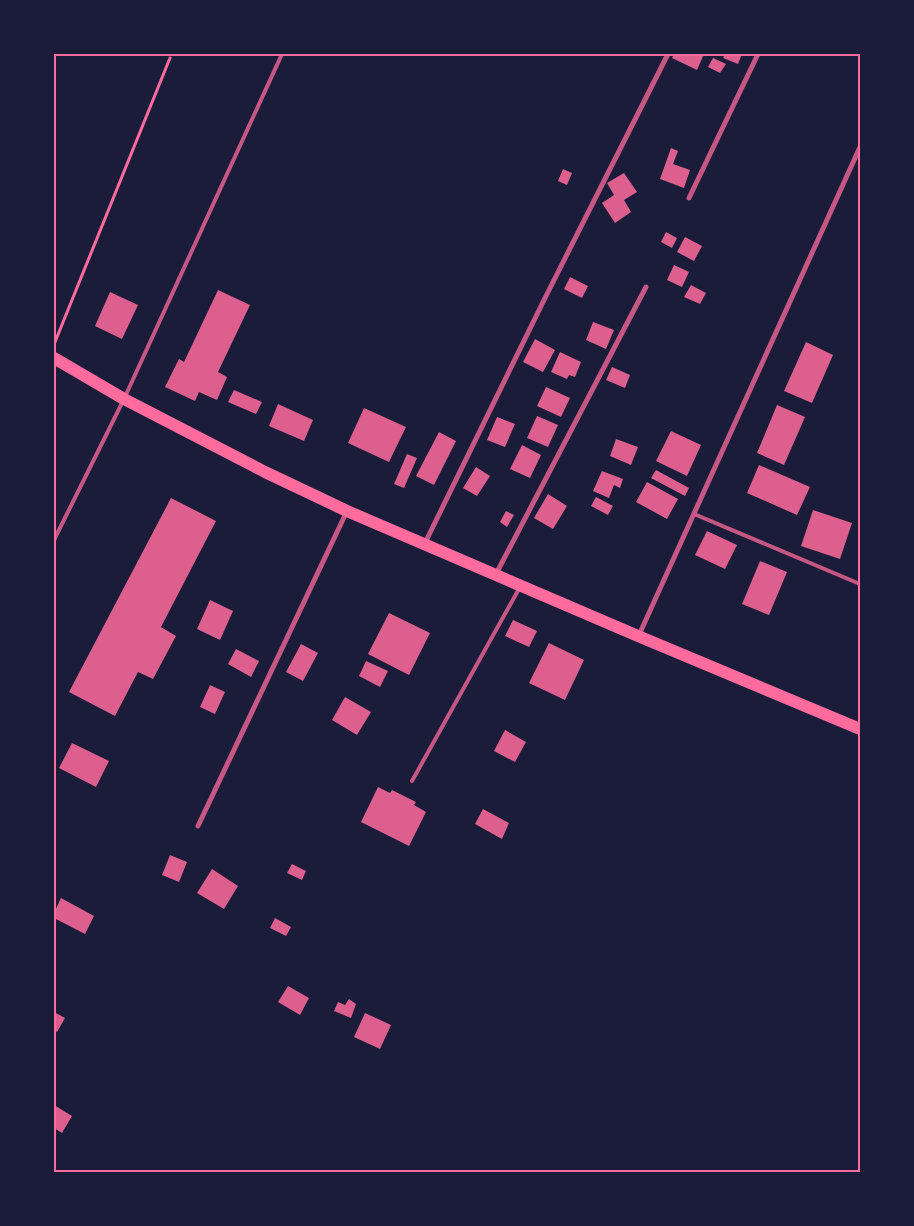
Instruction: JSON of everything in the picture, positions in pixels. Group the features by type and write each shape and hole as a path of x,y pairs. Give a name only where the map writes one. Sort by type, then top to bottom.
{"main road":[{"path":"54,358 124,399 265,472 347,510 638,636 860,728"}],"street":[{"path":"424,544 540,307 668,54"},
{"path":"689,198 758,54"},
{"path":"638,636 860,147"},
{"path":"496,574 646,287"},
{"path":"198,826 347,510"}],"lane":[{"path":"54,540 124,399 282,54"},
{"path":"694,514 860,584"},
{"path":"412,781 522,585"}],"path":[{"path":"54,345 170,58"}],"building":[{"path":"674,54 704,54 697,70 672,58"},
{"path":"725,54 742,54 738,64 723,58"},
{"path":"713,58 726,64 720,73 708,67"},
{"path":"671,148 678,151 673,164 690,170 684,188 660,179"},
{"path":"563,169 572,173 567,185 558,181"},
{"path":"624,173 637,192 624,200 631,212 615,223 602,203 614,195 607,183"},
{"path":"666,232 677,238 672,248 661,242"},
{"path":"685,237 702,246 694,261 677,252"},
{"path":"674,265 689,272 682,287 667,280"},
{"path":"570,277 588,286 582,298 564,289"},
{"path":"691,285 706,293 700,304 684,297"},
{"path":"218,290 250,305 218,372 227,377 217,400 199,392 195,401 165,387 179,359 184,362"},
{"path":"110,292 138,305 122,339 95,326"},
{"path":"593,322 614,330 606,349 586,340"},
{"path":"535,339 555,350 543,372 523,362"},
{"path":"806,342 833,355 812,403 784,391"},
{"path":"560,352 581,362 575,377 569,375 567,379 551,372"},
{"path":"612,367 630,375 625,388 606,380"},
{"path":"546,387 570,398 561,417 537,406"},
{"path":"234,390 262,402 256,414 228,402"},
{"path":"278,404 313,420 304,441 269,426"},
{"path":"777,405 805,417 784,465 757,453"},
{"path":"364,408 406,427 389,462 348,443"},
{"path":"537,416 558,425 548,447 527,438"},
{"path":"497,417 515,424 505,447 487,440"},
{"path":"671,431 701,445 687,476 656,461"},
{"path":"439,432 456,441 434,485 416,476"},
{"path":"616,439 638,447 631,465 610,456"},
{"path":"522,445 541,455 530,478 510,469"},
{"path":"407,454 417,458 404,488 394,484"},
{"path":"759,465 810,487 797,515 747,493"},
{"path":"476,467 490,476 477,496 463,488"},
{"path":"656,470 689,488 685,496 651,478"},
{"path":"602,471 623,479 620,488 614,485 609,498 593,491"},
{"path":"647,482 678,499 667,519 636,502"},
{"path":"548,494 567,506 553,529 534,518"},
{"path":"596,497 613,506 608,515 591,506"},
{"path":"171,498 216,521 161,627 176,636 153,679 138,672 115,716 69,692"},
{"path":"813,510 852,523 840,559 801,546"},
{"path":"506,511 514,515 507,527 500,522"},
{"path":"707,531 737,545 725,569 695,555"},
{"path":"760,561 787,572 769,615 742,604"},
{"path":"210,600 233,611 220,640 197,629"},
{"path":"389,613 430,633 409,675 368,654"},
{"path":"513,620 537,631 529,647 505,636"},
{"path":"549,643 584,660 565,700 529,683"},
{"path":"301,644 318,653 303,681 286,672"},
{"path":"236,649 259,661 251,677 228,664"},
{"path":"366,661 388,671 380,687 359,676"},
{"path":"210,685 225,692 215,714 200,707"},
{"path":"345,697 371,712 357,735 332,720"},
{"path":"505,730 526,742 515,762 494,751"},
{"path":"72,743 109,761 96,787 59,768"},
{"path":"378,787 390,793 392,790 416,802 414,805 426,812 409,846 361,822"},
{"path":"483,809 509,823 502,839 475,824"},
{"path":"170,855 187,862 179,882 162,875"},
{"path":"292,864 306,871 302,880 287,873"},
{"path":"212,869 238,886 224,909 197,893"},
{"path":"61,898 94,916 85,934 54,918 54,913"},
{"path":"275,918 291,927 286,936 270,928"},
{"path":"288,986 309,998 300,1015 278,1002"},
{"path":"349,999 356,1004 351,1018 334,1011 338,1002 345,1005"},
{"path":"54,1012 65,1018 57,1032 54,1030"},
{"path":"365,1013 391,1025 380,1049 354,1037"},
{"path":"54,1105 72,1116 62,1133 54,1128"}]}
